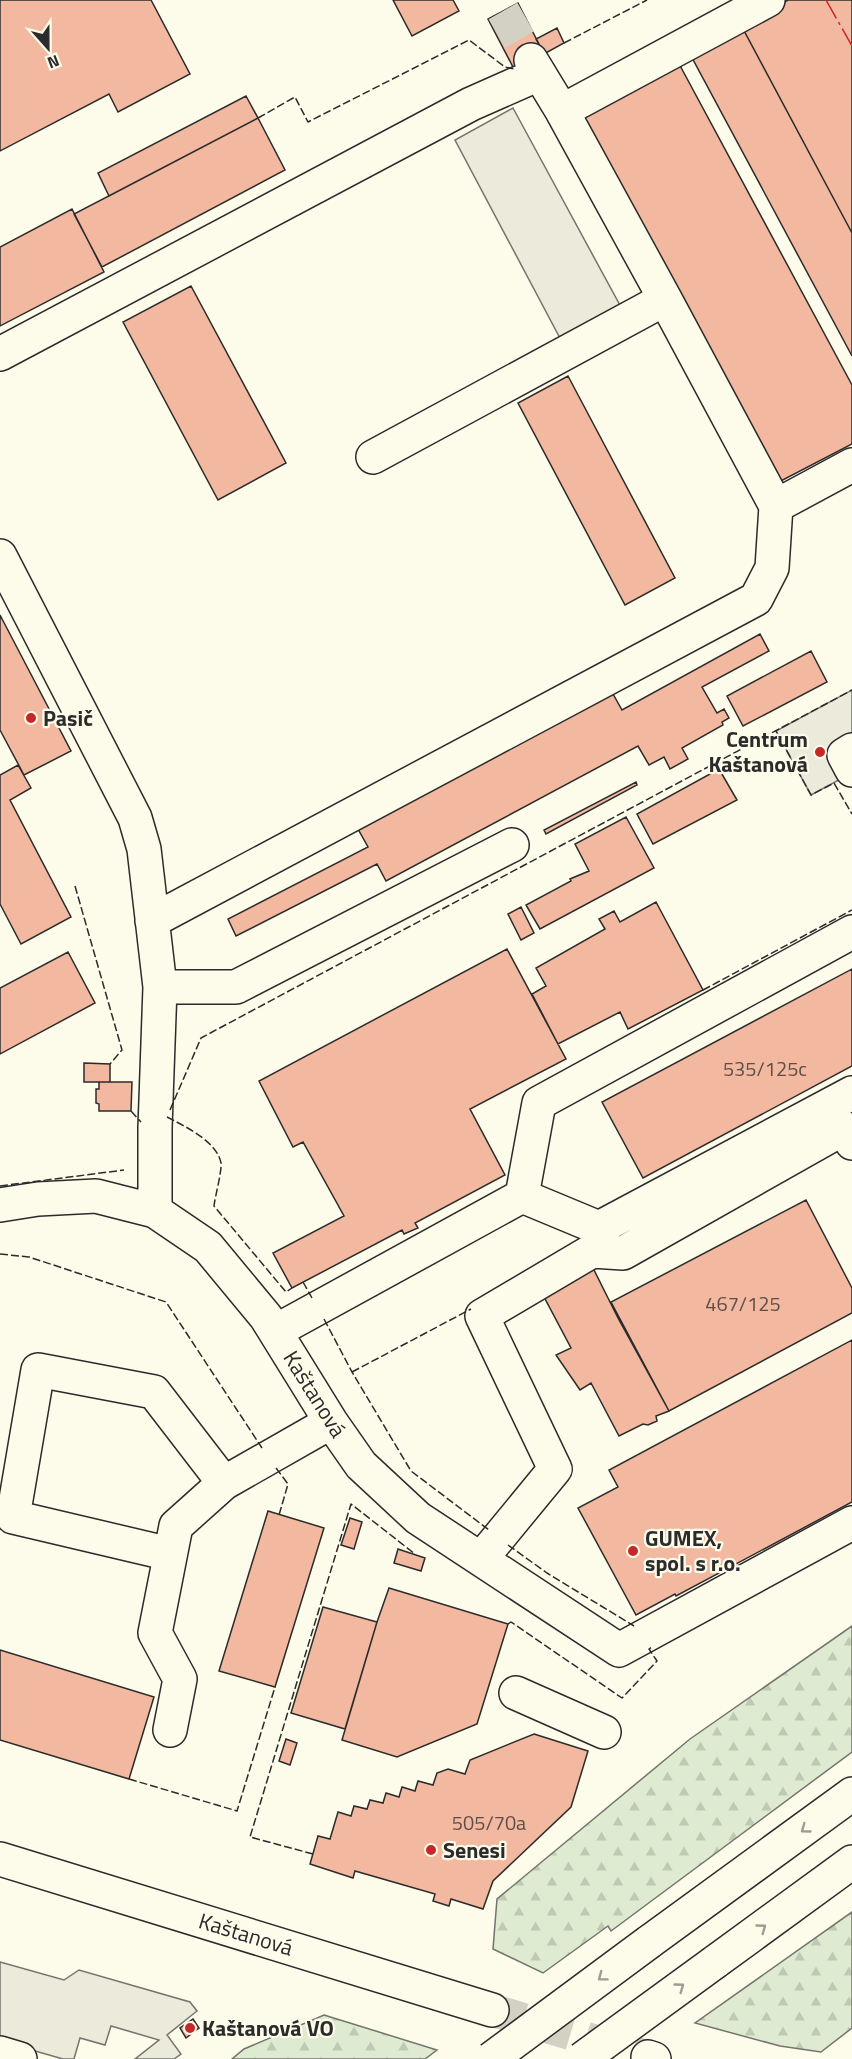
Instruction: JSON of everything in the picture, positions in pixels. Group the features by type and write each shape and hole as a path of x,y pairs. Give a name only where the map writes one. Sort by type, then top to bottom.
{"main road":[{"path":"562,111 768,0"},
{"path":"0,354 471,104 535,67 562,111 776,506 772,568 756,599 152,921"},
{"path":"373,457 665,299"},
{"path":"776,506 852,465"},
{"path":"0,556 135,818 144,849 160,987 154,1211"},
{"path":"852,750 844,754 852,770"},
{"path":"160,987 236,987 512,845"},
{"path":"522,1196 539,1103 852,932"},
{"path":"522,1196 599,1228 852,1093"},
{"path":"480,1559 555,1469 482,1316 592,1251 623,1253 844,1128 852,1143"},
{"name":"Kaštanová","path":"0,1205 38,1199 96,1196 154,1211 208,1247 276,1331 331,1422 361,1465 418,1518 619,1650 852,1523"},
{"path":"276,1331 522,1196"},
{"path":"170,1554 13,1517 38,1370 154,1392 224,1483"},
{"path":"170,1730 180,1679 155,1633 176,1526 224,1483 331,1422"},
{"path":"516,1693 604,1732"},
{"path":"491,2059 852,1794"},
{"name":"Kaštanová","path":"0,1859 492,2010"},
{"path":"582,2059 852,1863"},
{"path":"0,2053 20,2059"}],"green space":[{"path":"852,1626 852,1752 611,1931 608,1926 543,1973 493,1949 497,1899 690,1739"},
{"path":"852,1912 852,2028 821,2052 780,2046 695,2023"},
{"path":"324,2015 437,2050 425,2059 232,2059 244,2049"}],"shaded area":[{"path":"513,108 622,309 561,340 455,140"},
{"name":"Centrum Kaštanová","path":"852,690 852,773 811,795 776,731"},
{"path":"0,1962 64,1980 79,1970 190,2002 197,2011 167,2035 181,2054 174,2059 135,2059 159,2040 111,2026 105,2045 80,2038 74,2059 63,2059 0,2041"}],"building":[{"path":"0,0 151,0 190,74 118,112 109,94 0,151"},
{"path":"393,0 453,0 459,11 412,36"},
{"path":"788,0 852,0 852,233 741,25"},
{"path":"518,3 544,54 514,69 488,19"},
{"path":"741,25 852,233 852,356 690,54"},
{"path":"557,28 564,43 544,54 536,39"},
{"path":"677,60 852,385 852,444 777,483 578,112"},
{"path":"246,96 258,118 109,196 98,173"},
{"path":"258,118 285,170 102,267 74,214"},
{"path":"72,209 104,272 0,326 0,247"},
{"path":"191,286 286,463 218,500 123,322"},
{"path":"568,376 675,578 625,605 518,403"},
{"path":"0,615 71,751 24,775 0,730"},
{"path":"760,634 769,651 702,687 717,713 724,709 729,718 722,722 723,725 682,748 688,759 670,769 664,757 649,765 638,746 386,881 377,864 236,936 228,919 368,847 358,829 613,694 622,710"},
{"path":"811,651 827,682 743,726 727,696"},
{"path":"18,765 31,788 10,800 71,917 21,944 0,904 0,775"},
{"path":"719,769 737,800 653,844 637,814"},
{"path":"636,782 637,785 546,834 544,830"},
{"path":"626,817 654,868 540,929 526,905 571,881 570,879 589,871 575,844"},
{"path":"656,902 703,990 628,1029 620,1012 558,1044 532,994 546,986 536,968 605,929 599,919 614,911 620,922"},
{"path":"521,907 534,933 521,940 508,914"},
{"path":"507,949 566,1059 470,1109 505,1175 415,1223 418,1228 404,1234 402,1230 292,1288 273,1253 344,1216 303,1142 293,1147 259,1081"},
{"path":"68,952 95,1003 0,1054 0,988"},
{"path":"852,969 852,1066 643,1178 602,1102"},
{"path":"84,1063 110,1064 110,1082 84,1082"},
{"path":"99,1082 132,1082 131,1111 99,1111 99,1104 96,1103 96,1089 99,1089"},
{"path":"806,1200 852,1288 852,1313 669,1411 611,1302"},
{"path":"593,1268 669,1411 656,1416 657,1421 648,1425 643,1424 619,1436 591,1383 580,1390 556,1355 571,1348 543,1295"},
{"path":"852,1340 852,1502 636,1615 578,1508 618,1487 609,1470"},
{"path":"268,1511 324,1528 275,1687 219,1671"},
{"path":"350,1518 362,1522 354,1549 341,1545"},
{"path":"398,1549 425,1558 421,1571 394,1563"},
{"path":"389,1588 508,1624 477,1724 397,1757 342,1740"},
{"path":"323,1607 377,1622 345,1729 291,1713"},
{"path":"0,1650 154,1697 129,1779 0,1740"},
{"path":"534,1734 588,1751 571,1807 493,1881 483,1909 451,1899 449,1906 433,1901 435,1894 355,1871 353,1878 310,1864 318,1836 330,1839 338,1812 351,1816 354,1806 367,1809 370,1800 383,1803 386,1793 399,1797 402,1787 415,1791 418,1781 433,1785 437,1773 448,1769 465,1774 470,1760"},
{"path":"286,1739 297,1743 290,1765 279,1761"},
{"name":"Kaštanová VO","path":"193,2019 199,2028 186,2038 180,2028"}],"tunnel":[{"path":"503,11 531,60"},
{"path":"492,2010 648,2057"}],"fence":[{"path":"564,43 647,0"},
{"path":"258,118 295,97 308,122 469,40 505,67 514,69"},
{"path":"170,1110 201,1038 852,690"},
{"path":"776,731 811,795 834,783 852,814"},
{"path":"75,886 122,1050 110,1064"},
{"path":"703,990 852,910"},
{"path":"131,1111 141,1122"},
{"path":"167,1117 199,1135 213,1148 221,1163 214,1206 286,1292 292,1288"},
{"path":"0,1186 124,1170"},
{"path":"0,1254 29,1257 166,1302 262,1448"},
{"path":"303,1282 312,1298"},
{"path":"352,1372 471,1309"},
{"path":"324,1319 352,1372 411,1471 489,1530"},
{"path":"276,1468 288,1484 279,1515"},
{"path":"313,1854 250,1837 351,1504 415,1554"},
{"path":"508,1545 547,1573 634,1626"},
{"path":"508,1624 511,1622 622,1698 657,1661 649,1649 652,1647"},
{"path":"129,1779 237,1811 275,1687"}],"power":[{"path":"826,0 852,46"}],"place":[{"name":"Pasič","path":"31,718"},
{"name":"Centrum Kaštanová","path":"820,752"},
{"name":"GUMEX, spol. s r.o.","path":"633,1551"},
{"name":"Senesi","path":"431,1850"},
{"name":"Kaštanová VO","path":"190,2028"}]}
